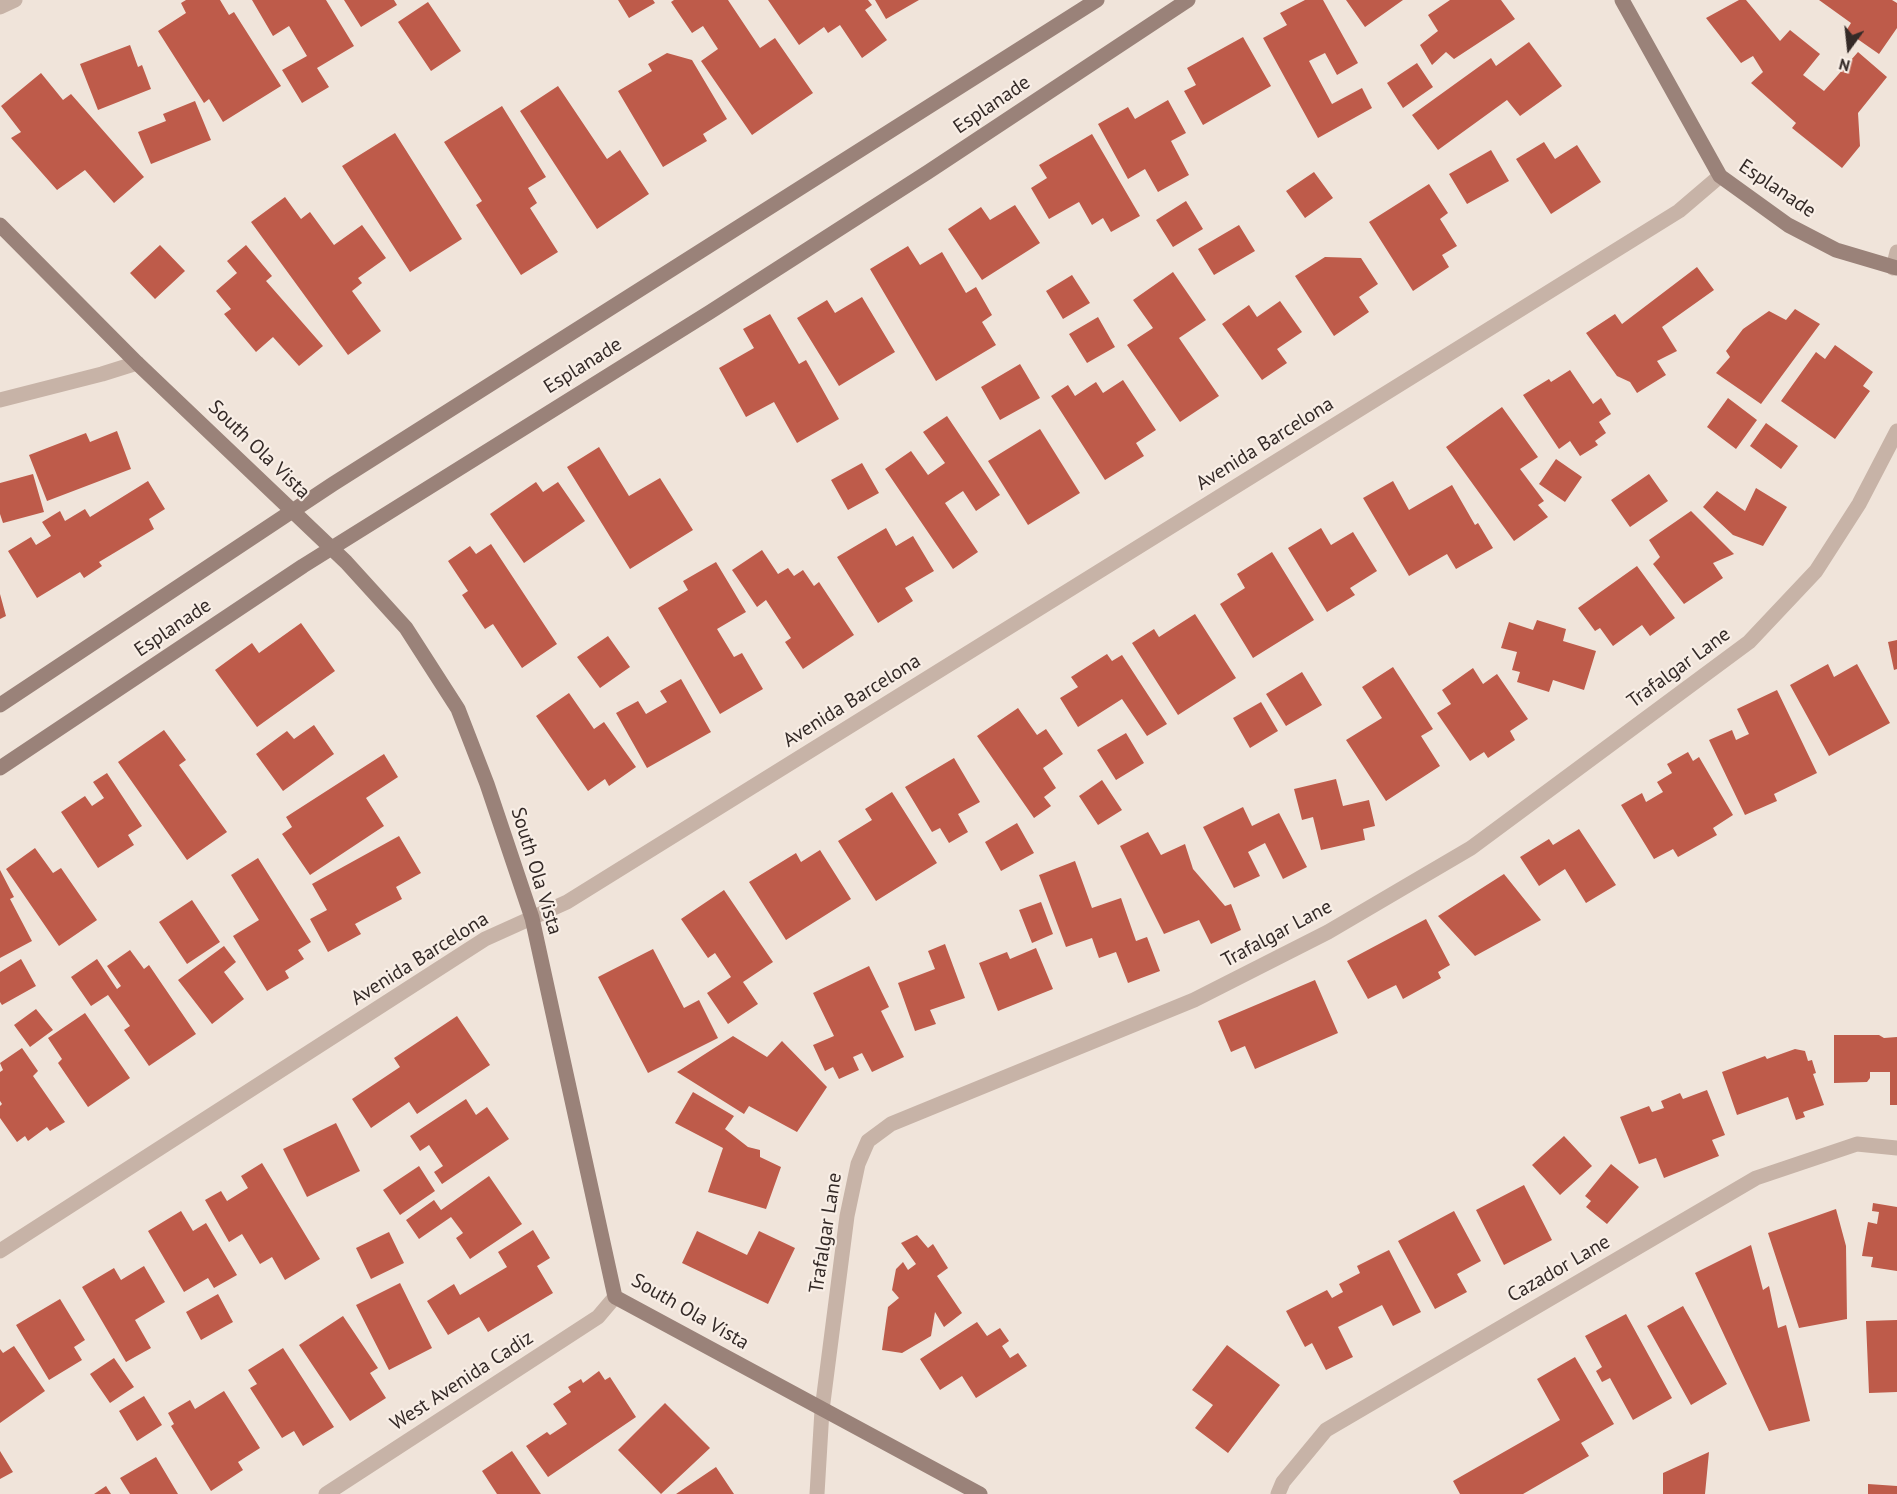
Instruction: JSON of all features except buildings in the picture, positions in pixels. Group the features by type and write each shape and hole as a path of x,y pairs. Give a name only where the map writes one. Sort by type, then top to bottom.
{"street":[{"path":"0,7 15,0"},
{"name":"Esplanade","path":"0,705 292,511 1097,0"},
{"name":"Esplanade","path":"0,768 331,548 809,248 1188,0"},
{"name":"Esplanade","path":"1622,0 1720,176 1788,225 1836,249 1895,268"},
{"name":"Avenida Barcelona","path":"0,1251 485,939 567,902 1679,211 1720,176"},
{"name":"South Ola Vista","path":"0,225 137,363 331,548 406,628 458,709 487,784 532,918 615,1297 980,1494"},
{"path":"1895,268 1897,252"},
{"path":"0,400 137,363"},
{"name":"Trafalgar Lane","path":"817,1494 822,1410 847,1216 858,1164 868,1141 891,1124 1194,1000 1328,932 1471,848 1749,642 1816,571 1858,504 1897,431"},
{"name":"Cazador Lane","path":"1278,1494 1283,1482 1326,1430 1756,1178 1857,1144 1897,1148"},
{"name":"West Avenida Cadiz","path":"326,1494 598,1317 615,1297"}]}
